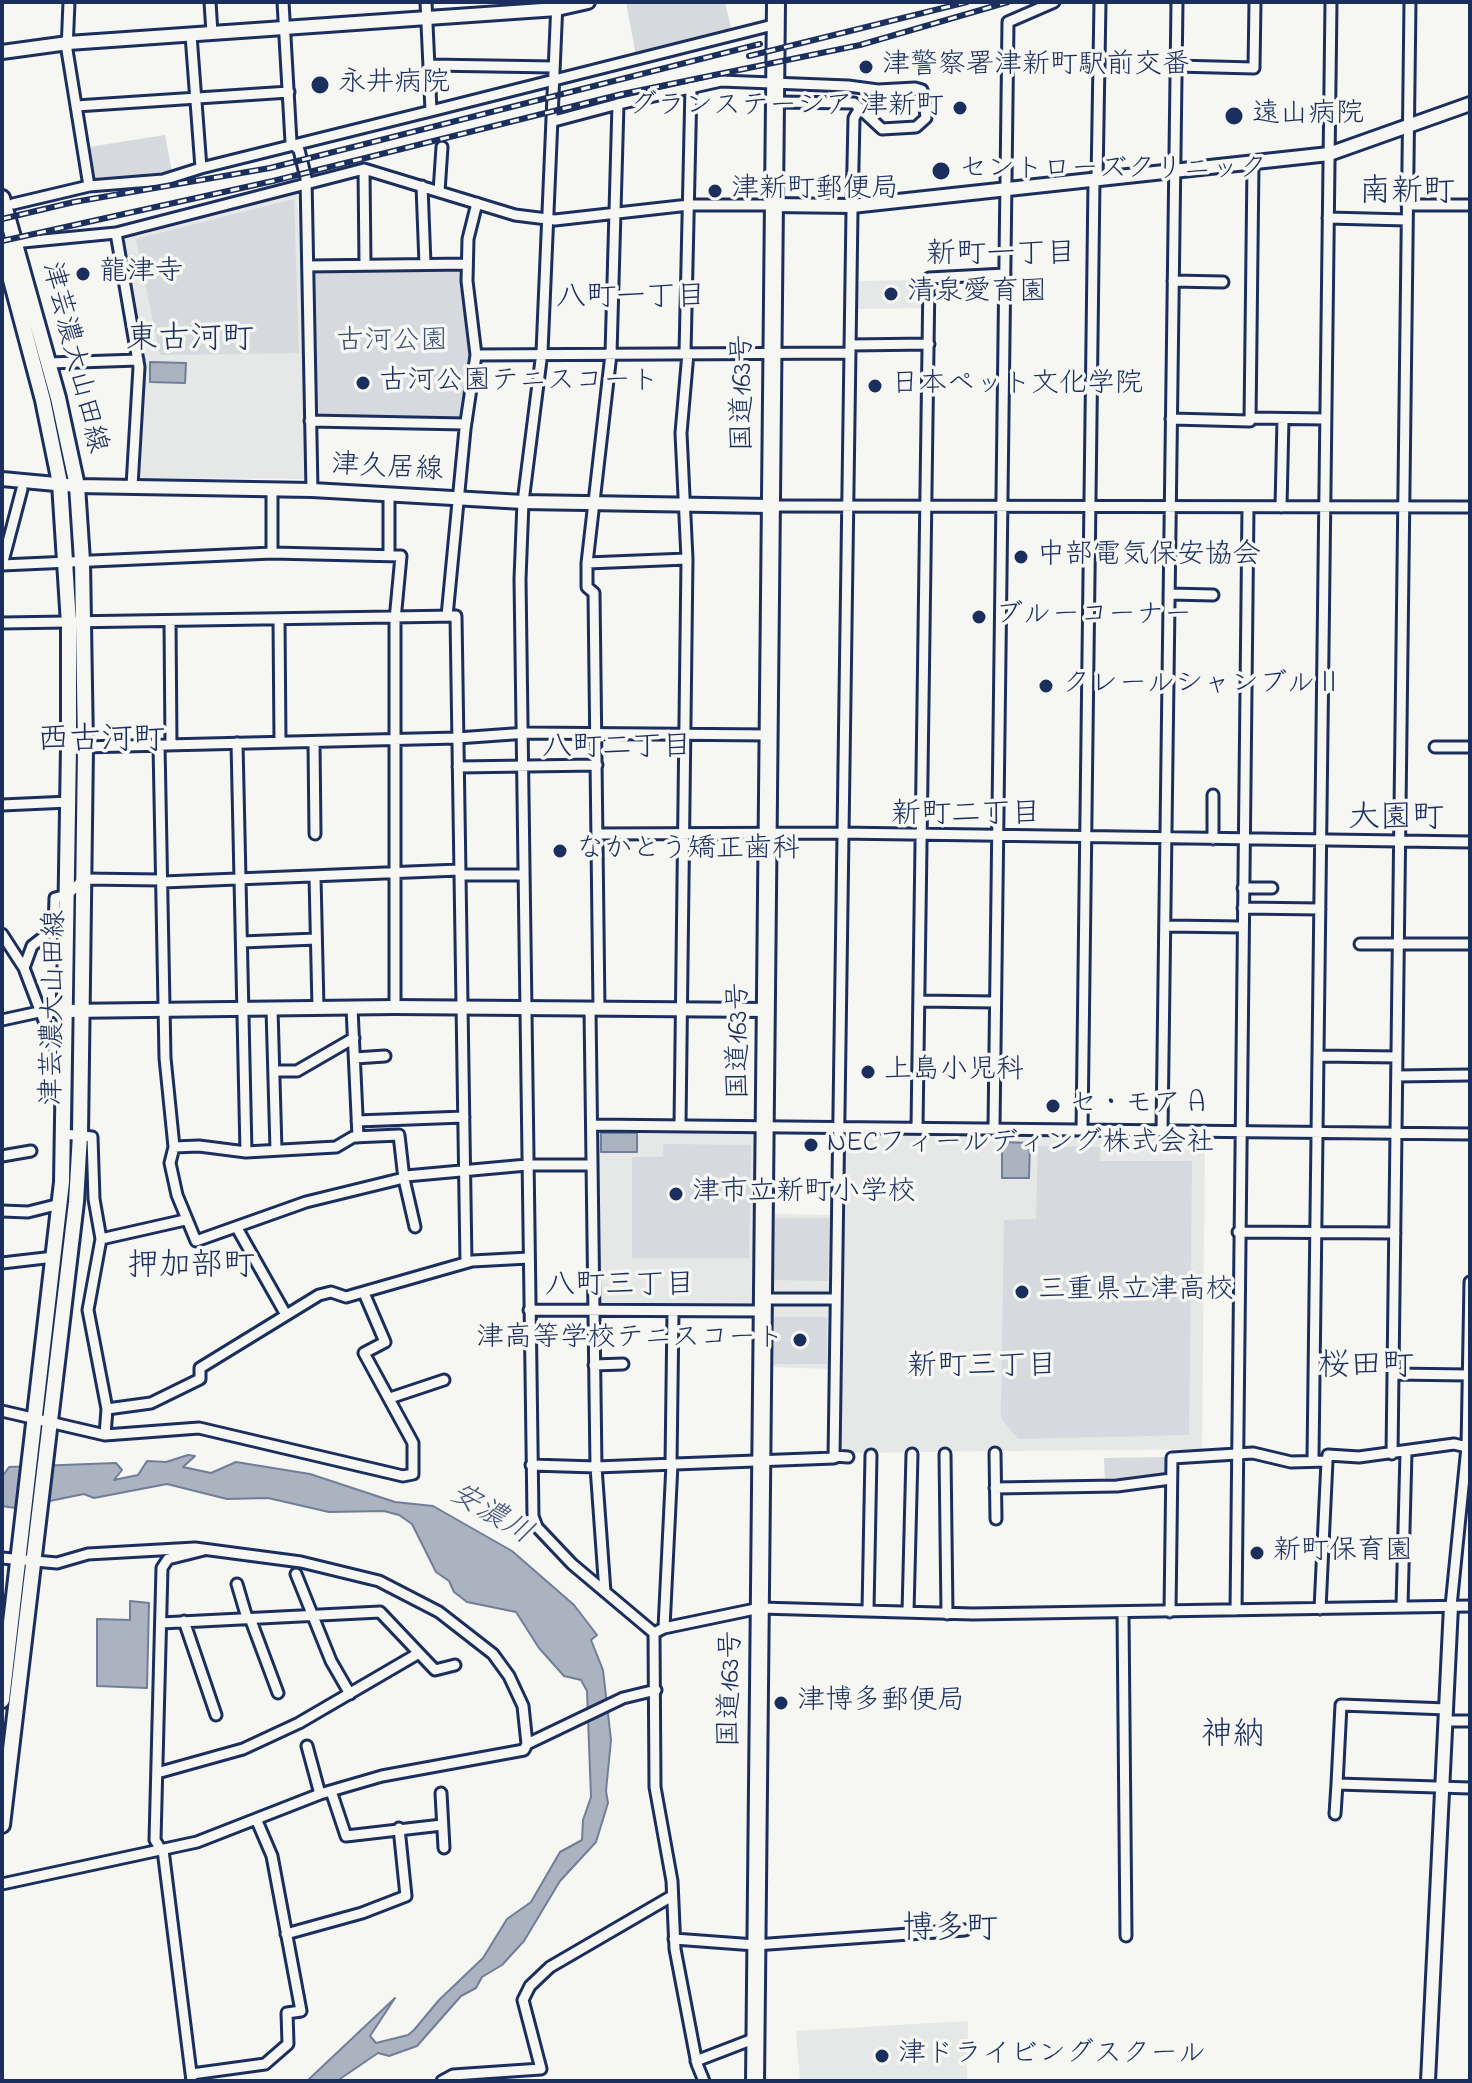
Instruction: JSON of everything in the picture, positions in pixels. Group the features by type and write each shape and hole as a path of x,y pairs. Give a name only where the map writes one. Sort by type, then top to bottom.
{"highway":[{"name":"国道163号","path":"755,2081 771,735 771,354 776,2"}],"main road":[{"name":"津芸濃大山田線","path":"2,1700 50,1424 71,1254 80,1135 84,879 77,747 77,623 82,561 77,486 7,201"},
{"name":"津芸濃大山田線","path":"2,246 43,400 60,483 66,561 77,623"},
{"name":"津芸濃大山田線","path":"2,1825 26,1562 34,1420 60,1204 64,1134 69,802 77,747"}],"street":[{"path":"69,2 68,43 89,186"},
{"path":"210,2 212,33"},
{"path":"283,2 291,142 295,146 305,185 312,490"},
{"path":"426,2 431,111"},
{"path":"2,52 68,43 427,18 588,2"},
{"path":"994,1128 1008,22 1054,2"},
{"path":"1082,1130 1100,2"},
{"path":"1162,1131 1177,2"},
{"path":"1176,66 1254,68 1255,2"},
{"path":"1313,1459 1331,2"},
{"path":"1392,1454 1410,2"},
{"path":"557,5 542,352 523,502 520,579 534,1523 605,1592 654,1633 656,1690 652,1750 672,1896 674,1939 696,2061 704,2081"},
{"path":"7,201 89,186 163,180 777,24"},
{"path":"191,35 201,168"},
{"path":"430,65 554,67"},
{"path":"554,121 721,81 878,90 915,88 922,90 926,118 916,127 882,129 854,103 776,102"},
{"path":"680,1125 687,559 681,433 686,353 691,87"},
{"path":"76,106 289,92"},
{"path":"605,1592 596,1467 594,1365 592,1125 598,834 594,593 587,587 587,563 591,503 611,354 618,104"},
{"path":"23,242 116,233 364,169 515,215 547,218 689,205 852,206 1329,154 1470,104"},
{"path":"834,1456 852,206 854,118 860,108"},
{"path":"439,192 442,147"},
{"path":"1171,419 1250,421 1253,164"},
{"path":"364,169 365,264"},
{"path":"422,186 425,264"},
{"path":"447,616 465,424 476,355 467,264 468,239 477,203"},
{"path":"1407,205 1470,205"},
{"path":"1328,218 1407,220"},
{"path":"116,233 138,360 132,486"},
{"path":"308,266 467,264"},
{"path":"917,1128 929,278 1005,274"},
{"path":"1173,281 1223,282"},
{"path":"476,355 542,352 771,354 929,344"},
{"path":"49,363 138,360"},
{"path":"1250,418 1326,419"},
{"path":"1281,507 1283,419"},
{"path":"310,421 465,424"},
{"name":"津久居線","path":"2,479 77,486 312,490 523,502 770,506"},
{"path":"22,489 2,565 272,553 401,556 394,740 395,1007"},
{"path":"272,489 272,553"},
{"path":"389,495 389,555"},
{"path":"770,506 1470,507"},
{"path":"1236,1610 1248,507"},
{"path":"587,563 687,559"},
{"path":"1169,594 1213,595"},
{"path":"2,623 456,616 466,1262"},
{"path":"279,619 280,742"},
{"path":"170,621 171,745"},
{"path":"77,747 523,735 771,735"},
{"path":"314,742 315,834"},
{"path":"237,743 246,1152"},
{"path":"159,745 164,1010 174,1147 170,1163 185,1220 196,1241 306,1202 405,1177 527,1165 592,1165"},
{"path":"1435,747 1470,747"},
{"path":"458,767 597,765"},
{"path":"1213,795 1213,839"},
{"path":"2,805 69,802"},
{"path":"598,834 770,832 1470,842"},
{"path":"24,968 32,946 54,929 55,898 67,895 84,879 240,880 459,872 524,875"},
{"path":"315,877 318,1008"},
{"path":"1243,888 1272,888"},
{"path":"1243,908 1320,909"},
{"path":"1166,926 1242,927"},
{"path":"2,934 24,968 54,1047"},
{"path":"242,942 316,939"},
{"path":"1360,944 1470,944"},
{"path":"920,1001 995,1002"},
{"path":"2,1020 41,1012 66,1011 395,1007 766,1010"},
{"path":"352,1008 358,1137"},
{"path":"272,1009 276,1150"},
{"path":"274,1071 297,1071 354,1038"},
{"path":"355,1058 385,1056"},
{"path":"1318,1056 1397,1057"},
{"path":"1397,1076 1470,1075"},
{"path":"357,1121 464,1117"},
{"path":"592,1125 1470,1134"},
{"path":"64,1134 92,1137 94,1199 101,1239 88,1310 107,1409 105,1435"},
{"path":"174,1147 199,1146 246,1152 336,1147 358,1137 399,1135 415,1227"},
{"path":"2,1156 31,1151"},
{"path":"2,1211 28,1212 60,1204"},
{"path":"101,1239 185,1220"},
{"path":"237,1228 285,1313"},
{"path":"1238,1232 1395,1233"},
{"path":"2,1263 54,1257"},
{"path":"107,1409 151,1403 200,1379 200,1368 233,1351 285,1313 319,1295 331,1292 346,1297 364,1293 466,1262 529,1258"},
{"path":"1428,2081 1451,1606 1467,1447 1470,1282"},
{"path":"2,1411 105,1435 199,1428 403,1476 413,1474 413,1443 364,1353 385,1342 364,1293"},
{"path":"529,1310 673,1311 835,1299"},
{"path":"664,1628 672,1464 673,1311"},
{"path":"594,1365 623,1364"},
{"path":"1393,1374 1468,1375"},
{"path":"390,1398 444,1380"},
{"path":"1320,1609 1328,1455 1392,1454 1454,1444 1467,1447"},
{"path":"1402,1606 1406,1452"},
{"path":"995,1453 996,1519"},
{"path":"1170,1612 1172,1458 1238,1457 1258,1453 1291,1462 1327,1461"},
{"path":"908,1612 912,1454"},
{"path":"945,1454 947,1614"},
{"path":"868,1610 871,1455"},
{"path":"531,1465 596,1467 848,1457"},
{"path":"995,1488 1117,1486 1171,1479"},
{"path":"207,1549 168,1559 162,1568 155,1840 162,1850 192,2077 258,2067 288,2044 287,2013 301,2011 272,1856 257,1821"},
{"path":"2,1558 57,1563 100,1553 207,1549 346,1571 396,1587 439,1612 482,1643 503,1667 523,1706 527,1744 524,1750 410,1770 320,1794 197,1842 2,1884"},
{"path":"296,1574 350,1694"},
{"path":"237,1584 278,1693"},
{"path":"654,1633 664,1628 760,1608 947,1614 1470,1606"},
{"path":"161,1623 380,1612 435,1670 455,1665"},
{"path":"1123,1613 1126,1936"},
{"path":"184,1621 216,1715"},
{"path":"157,1773 243,1749 299,1723 419,1653"},
{"path":"527,1744 623,1698 656,1690"},
{"path":"1335,1814 1341,1705 1447,1715 1470,1721"},
{"path":"307,1746 320,1794"},
{"path":"1337,1784 1470,1788"},
{"path":"331,1791 346,1836 442,1825"},
{"path":"441,1793 444,1848"},
{"path":"286,1934 351,1917 406,1896 399,1828"},
{"path":"442,2081 453,2075 541,2069 523,2000 530,1986 550,1967 672,1896"},
{"path":"674,1939 755,1945 965,1930"},
{"path":"696,2061 756,2038"}],"shaded area":[{"path":"297,191 305,335 307,479 140,478 144,367 123,235"},
{"name":"清泉愛育園","path":"926,280 926,308 856,309 856,281"},
{"path":"150,362 186,363 185,383 150,382"},
{"name":"津市立新町小学校","path":"754,1129 756,1255 752,1259 752,1279 755,1282 755,1307 601,1307 596,1130"},
{"name":"三重県立津高校","path":"842,1131 1205,1136 1202,1449 838,1453"},
{"path":"601,1133 637,1133 637,1152 601,1152"},
{"path":"1002,1142 1030,1143 1029,1178 1002,1178"},
{"path":"769,1214 832,1215 830,1369 768,1367"},
{"path":"195,1456 183,1467 211,1473 236,1462 310,1474 395,1502 433,1506 512,1551 574,1605 597,1635 591,1640 603,1670 611,1740 606,1791 608,1803 596,1842 560,1881 524,1941 502,1965 482,1977 476,1988 461,1996 417,2046 389,2056 378,2053 337,2081 307,2081 395,1998 370,2036 376,2043 408,2035 414,2030 439,2000 483,1958 507,1919 531,1902 560,1852 582,1840 583,1820 591,1797 587,1691 581,1680 564,1676 539,1648 516,1612 467,1602 454,1592 449,1581 436,1572 412,1524 399,1515 384,1511 329,1512 268,1498 227,1499 167,1484 94,1498 84,1494 15,1508 2,1506 2,1477 9,1467 116,1463 122,1470 114,1480 138,1475 147,1461 166,1462"},
{"path":"130,1601 149,1603 147,1688 97,1686 97,1619 130,1620"},
{"name":"津ドライビングスクール","path":"968,2021 967,2081 800,2081 796,2031"}],"green space":[{"path":"626,2 725,2 732,32 636,56"},
{"path":"165,135 172,172 141,178 93,180 89,147"},
{"path":"294,199 299,353 160,355 136,239"},
{"name":"古河公園","path":"460,268 470,354 462,416 459,419 318,416 315,412 313,273"},
{"path":"663,1144 751,1145 749,1258 632,1258 632,1157 663,1157"},
{"path":"1038,1146 1100,1147 1100,1161 1192,1161 1189,1435 1018,1439 1001,1418 1004,1220 1036,1219"},
{"name":"津高等学校テニスコート","path":"775,1218 829,1218 828,1281 774,1280"},
{"name":"津高等学校テニスコート","path":"774,1317 827,1317 827,1364 773,1364"},
{"path":"1167,1457 1167,1470 1163,1475 1105,1481 1104,1458"}],"railway":[{"path":"749,56 967,2"},
{"path":"2,241 273,181 622,94 860,45 1008,2"},
{"path":"2,219 74,202 270,168 760,44"}],"place":[{"name":"津警察署津新町駅前交番","path":"866,67"},
{"name":"永井病院","path":"320,85"},
{"name":"グランステーシア 津新町","path":"960,108"},
{"name":"遠山病院","path":"1234,116"},
{"name":"セントローズクリニック","path":"941,171"},
{"name":"津新町郵便局","path":"715,191"},
{"name":"龍津寺","path":"83,274"},
{"name":"清泉愛育園","path":"891,294"},
{"name":"古河公園テニスコート","path":"363,383"},
{"name":"日本ペット文化学院","path":"875,386"},
{"name":"中部電気保安協会","path":"1021,557"},
{"name":"ブルーコーナー","path":"979,617"},
{"name":"クレールシャンブルⅡ","path":"1046,686"},
{"name":"なかとう矯正歯科","path":"560,851"},
{"name":"上島小児科","path":"868,1072"},
{"name":"セ・モア A","path":"1053,1106"},
{"name":"NECフィールディング株式会社","path":"811,1145"},
{"name":"津市立新町小学校","path":"676,1194"},
{"name":"三重県立津高校","path":"1022,1292"},
{"name":"津高等学校テニスコート","path":"800,1340"},
{"name":"新町保育園","path":"1257,1553"},
{"name":"津博多郵便局","path":"781,1703"},
{"name":"津ドライビングスクール","path":"882,2056"}],"district":[{"name":"南新町","path":"1407,195"},
{"name":"新町一丁目","path":"1001,257"},
{"name":"八町一丁目","path":"631,300"},
{"name":"東古河町","path":"190,342"},
{"name":"西古河町","path":"101,743"},
{"name":"八町二丁目","path":"617,750"},
{"name":"新町二丁目","path":"966,817"},
{"name":"大園町","path":"1396,821"},
{"name":"押加部町","path":"191,1269"},
{"name":"八町三丁目","path":"620,1288"},
{"name":"新町三丁目","path":"982,1369"},
{"name":"桜田町","path":"1366,1369"},
{"name":"神納","path":"1233,1738"},
{"name":"博多町","path":"950,1932"}],"water label":[{"name":"安濃川","path":"490,1516"}]}
